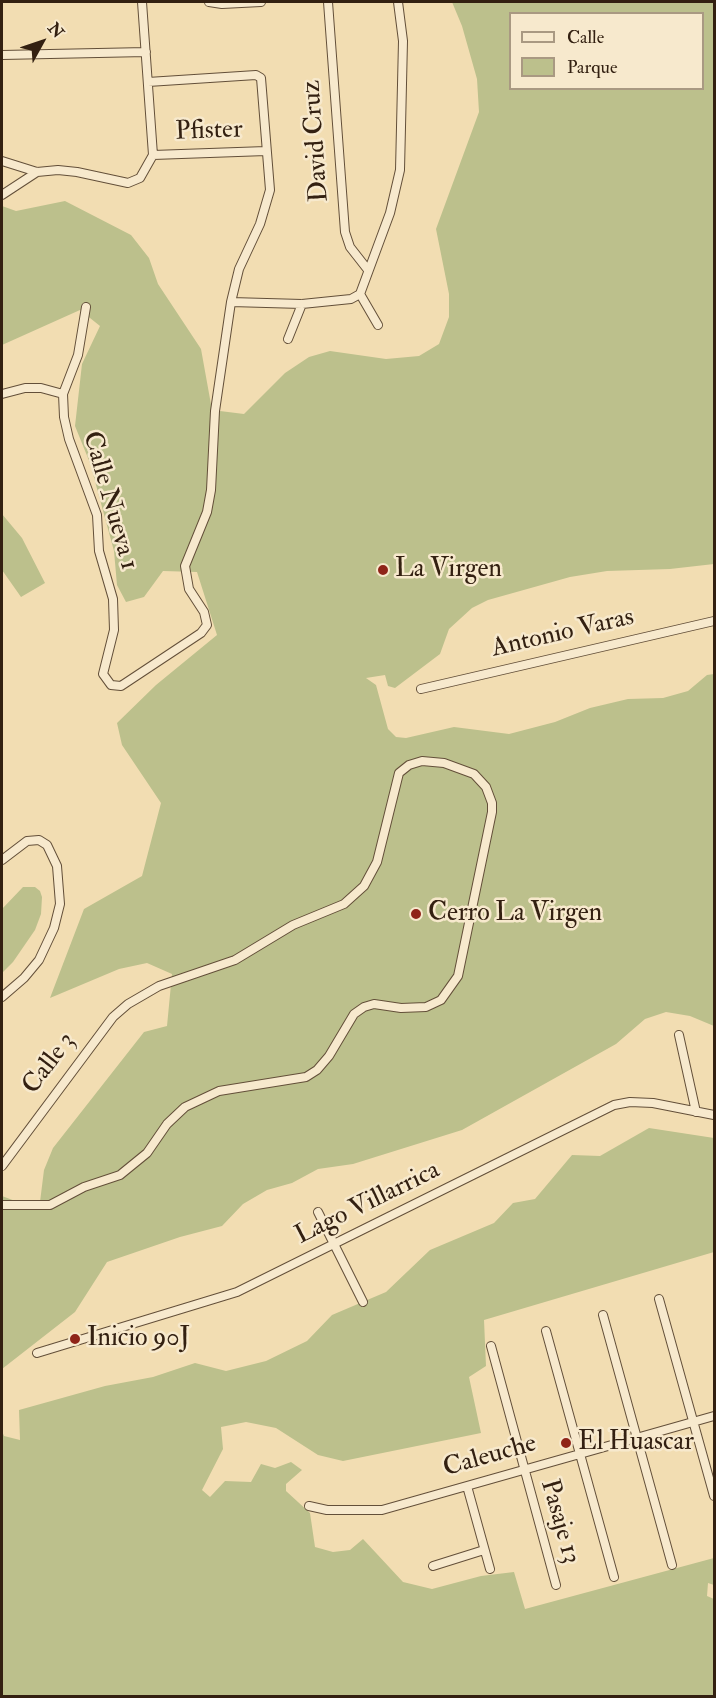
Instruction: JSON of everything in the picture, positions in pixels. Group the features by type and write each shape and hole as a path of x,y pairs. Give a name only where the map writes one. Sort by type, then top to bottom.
{"street":[{"path":"2,161 37,172 78,172 132,182 140,177 153,155 142,2"},
{"path":"209,2 222,4 261,2"},
{"name":"David Cruz","path":"328,2 345,232 350,247 368,270"},
{"path":"148,82 256,75 263,84 269,198 239,269 231,302 302,304 351,299 360,294 390,213 400,170 403,35 399,2"},
{"path":"2,55 146,52"},
{"name":"Pfister","path":"153,155 266,151"},
{"path":"2,195 37,172"},
{"path":"360,294 378,325"},
{"name":"Calle Nueva 1","path":"86,307 78,355 63,393 69,439 97,515 99,551 114,599 114,630 104,678 111,685 127,684 205,629 206,617 189,589 185,566 209,501 215,411 231,302"},
{"path":"288,339 302,304"},
{"path":"2,394 25,388 41,388 63,393"},
{"name":"Antonio Varas","path":"421,689 714,621"},
{"name":"Calle 3","path":"2,1166 113,1017 140,996 235,960 293,925 344,904 364,886 376,862 399,772 409,765 422,761 444,763 474,774 486,787 492,803 492,812 458,976 441,1000 426,1007 401,1008 374,1004 364,1007 354,1014 329,1056 317,1070 306,1077 219,1090 185,1107 167,1124 147,1153 120,1175 84,1187 50,1204 2,1204"},
{"path":"2,860 27,841 39,840 46,845 57,866 60,904 54,928 39,960 19,983 2,997"},
{"path":"679,1035 696,1112"},
{"name":"Lago Villarrica","path":"37,1353 219,1299 614,1106 640,1102 714,1115"},
{"path":"318,1212 363,1302"},
{"path":"659,1299 714,1496"},
{"path":"603,1315 672,1565"},
{"path":"546,1331 614,1577"},
{"name":"Pasaje 13","path":"491,1346 522,1470 556,1586"},
{"name":"Caleuche","path":"309,1506 327,1510 382,1510 714,1416"},
{"path":"467,1486 490,1569"},
{"path":"433,1566 484,1550"}],"green space":[{"path":"452,2 714,2 714,564 670,569 607,571 570,577 488,600 472,608 449,629 440,654 395,688 388,686 385,675 366,678 376,685 388,729 396,737 406,738 454,727 509,734 555,722 590,708 628,699 663,698 688,691 707,675 714,674 714,1026 690,1016 666,1012 645,1019 616,1044 462,1130 353,1164 318,1169 292,1183 267,1190 243,1204 222,1226 180,1237 107,1262 75,1312 2,1369 2,1196 39,1210 44,1170 53,1148 144,1032 167,1026 172,974 147,963 119,969 50,998 84,909 142,876 161,803 122,745 117,723 156,685 217,635 197,572 163,571 144,597 126,602 117,585 114,551 90,463 75,426 82,364 100,326 80,310 2,345 2,206 16,211 65,201 131,235 149,258 158,284 201,349 212,410 244,414 285,373 309,357 330,351 386,359 419,356 439,344 449,317 449,294 436,229 479,112 477,79 462,26"},
{"path":"2,514 22,538 45,583 21,597 2,570"},
{"path":"23,887 35,887 40,891 41,914 35,930 13,962 2,973 2,909"},
{"path":"649,1128 714,1138 714,1252 484,1320 486,1366 469,1377 481,1433 343,1461 318,1455 276,1428 246,1422 221,1427 223,1449 202,1490 210,1497 225,1481 251,1482 261,1464 275,1468 291,1462 302,1470 286,1484 286,1491 310,1513 315,1547 333,1552 350,1550 363,1539 403,1582 432,1589 481,1576 514,1572 525,1609 714,1558 714,1585 708,1583 707,1596 714,1599 714,1696 2,1696 2,1431 4,1436 20,1440 19,1410 105,1386 153,1377 195,1363 226,1371 266,1361 307,1341 332,1315 386,1292 430,1250 494,1223 513,1203 535,1199 572,1155 600,1156"}],"place":[{"name":"La Virgen","path":"383,570"},
{"name":"Cerro La Virgen","path":"416,914"},
{"name":"Inicio 90J","path":"75,1339"},
{"name":"El Huascar","path":"566,1443"}]}
